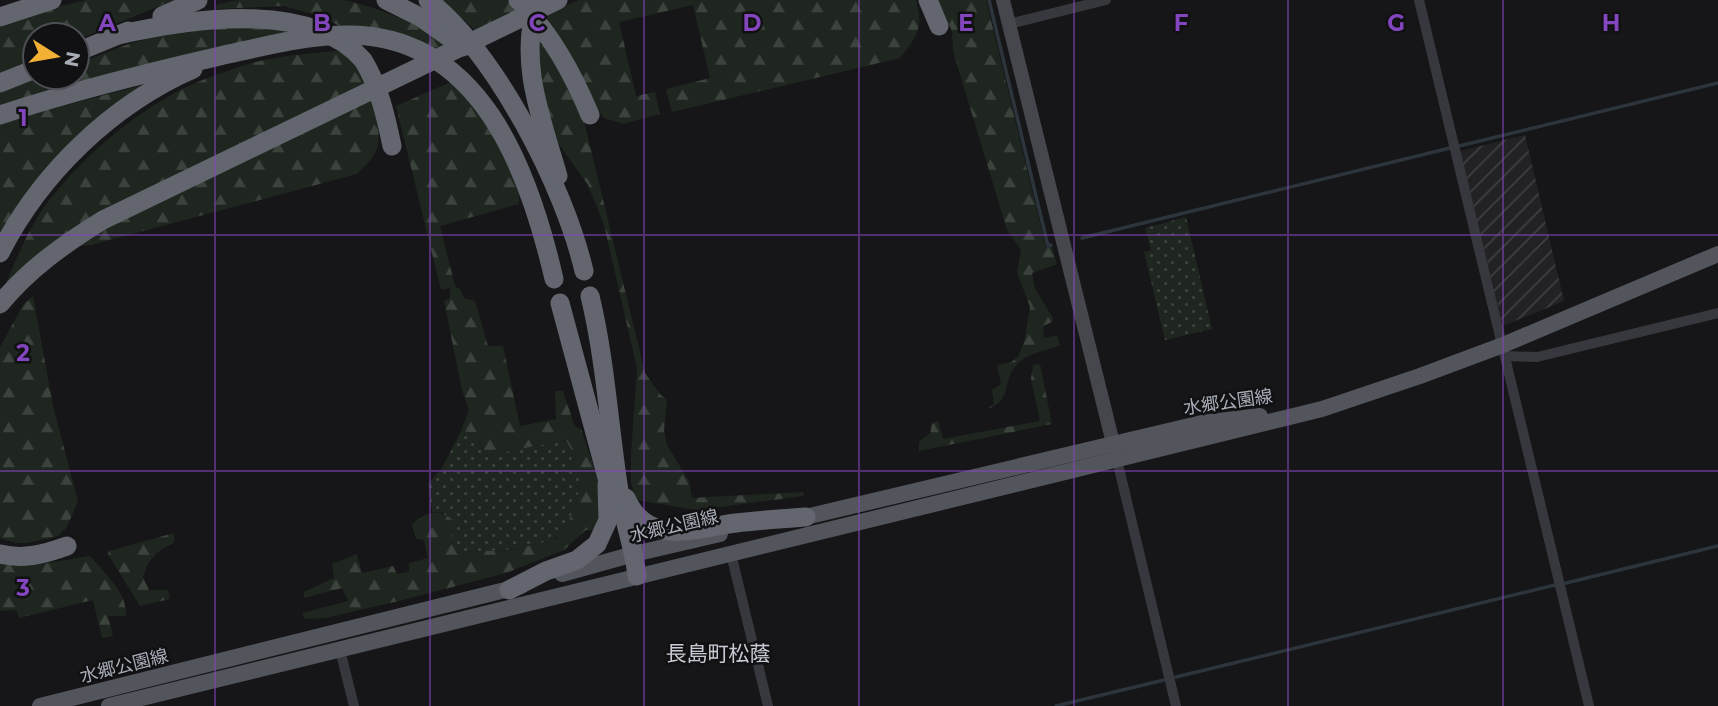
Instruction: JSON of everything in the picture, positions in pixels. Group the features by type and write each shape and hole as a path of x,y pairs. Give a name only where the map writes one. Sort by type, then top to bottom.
{"highway":[{"path":"0,17 52,0"},
{"path":"91,46 198,0"},
{"path":"386,0 445,33 481,63 498,82"},
{"path":"428,0 459,29 510,101 552,183 577,243"},
{"path":"518,0 542,25 561,52 590,115"},
{"path":"539,0 532,21 529,59 536,98 584,271"},
{"path":"0,304 40,263 103,220 558,0"},
{"path":"928,0 939,26"},
{"path":"118,35 190,19 249,12 298,15 317,21 332,29 362,60 381,100 392,146"},
{"path":"0,115 98,86 302,39 364,36 404,45 442,65 474,93 503,133 515,158 547,248 554,279"},
{"path":"0,253 25,211 70,156 124,109 183,74 226,55"},
{"path":"0,83 21,75"},
{"path":"509,590 546,571 577,561 597,544 604,532 609,507 610,462 597,327 590,296"},
{"path":"560,303 610,462 636,576"},
{"path":"610,462 630,507 643,522 654,528 682,532 734,523 806,517"},
{"path":"0,554 24,557 47,554 67,546"}],"main road":[{"name":"水郷公園線","path":"109,706 1322,408 1504,351 1718,254"},
{"name":"水郷公園線","path":"40,706 509,590 631,555 806,517 1202,423 1322,408"}],"street":[{"path":"1003,0 1176,706"},
{"path":"1009,24 1106,0"},
{"path":"1419,0 1590,706"},
{"path":"1504,351 1537,357 1718,313"},
{"path":"731,554 768,706"},
{"path":"340,650 354,706"}],"shaded area":[{"path":"1525,135 1564,301 1503,326 1460,151"}],"green space":[{"path":"86,0 174,0 91,34 91,21 21,21 21,64 0,73 0,27 45,10"},
{"path":"240,0 343,0 358,3 387,13 455,45 441,54 345,30 326,18 284,6 214,9 218,4"},
{"path":"442,0 508,0 519,10 476,31"},
{"path":"579,0 916,0 919,25 915,38 900,58 672,112 666,89 710,78 693,5 619,22 636,96 655,92 660,114 623,124 604,118 593,102 568,50 545,15"},
{"path":"938,0 986,0 1046,248 1052,247 1057,264 1032,273 1035,289 1053,318 1052,322 1043,326 1044,338 1057,335 1060,345 1029,356 1018,363 1010,375 1003,397 995,405 987,409 994,404 992,390 1001,384 997,365 1011,362 1018,357 1024,342 1030,307 1017,272 1021,250 1007,230 953,51 952,31"},
{"path":"237,21 322,31 91,86 91,59 184,28"},
{"path":"539,34 577,102 585,125 645,373 667,400 664,430 667,445 689,481 692,498 803,492 804,496 697,510 636,500 631,483 631,454 637,368 604,225 588,185 558,143 551,124 539,71"},
{"path":"348,50 371,101 378,130 375,153 357,174 91,245 67,247 0,297 24,242 42,210 85,160 136,117 181,90 248,64 285,56"},
{"path":"453,81 476,102 518,175 519,204 440,226 455,286 461,290 464,298 475,301 488,346 503,346 520,426 556,419 555,391 563,391 575,427 581,429 603,494 603,515 594,530 586,530 564,550 506,573 325,618 305,619 302,613 348,601 342,588 304,598 304,592 334,578 332,564 357,554 362,573 393,566 397,574 409,572 409,563 428,558 424,540 416,539 412,525 422,517 437,513 453,520 452,541 462,552 512,550 556,539 569,521 578,496 580,474 568,470 573,453 566,440 484,456 477,433 461,431 469,410 462,390 444,301 450,298 450,288 441,290 396,106"},
{"path":"151,83 0,243 0,122"},
{"path":"21,84 21,91 71,91 0,108 0,91"},
{"path":"1186,217 1212,329 1165,340 1144,252 1151,250 1145,228"},
{"path":"33,296 53,406 78,501 67,527 58,536 16,543 0,538 0,347 23,305"},
{"path":"1040,364 1052,424 919,451 919,442 930,433 932,424 938,420 943,439 1040,421 1031,379 1033,365"},
{"path":"461,431 477,433 484,456 566,440 578,466 580,483 570,520 560,535 545,543 522,548 462,552 452,541 444,513 432,512 428,484 442,468"},
{"path":"174,533 174,543 154,556 143,577 149,590 168,590 170,599 140,606 108,554 109,551"},
{"path":"90,556 114,584 126,608 126,616 108,616 113,636 102,638 93,600 19,618 16,610 0,611 0,562 29,566"}],"waterway":[{"path":"989,0 1048,246 1051,245"},
{"path":"1459,146 1718,83"},
{"path":"1082,238 1450,148"},
{"path":"1566,583 1718,546"},
{"path":"1176,677 1555,585"},
{"path":"1056,706 1164,680"}],"district":[{"name":"長島町松蔭","path":"718,653"}]}
